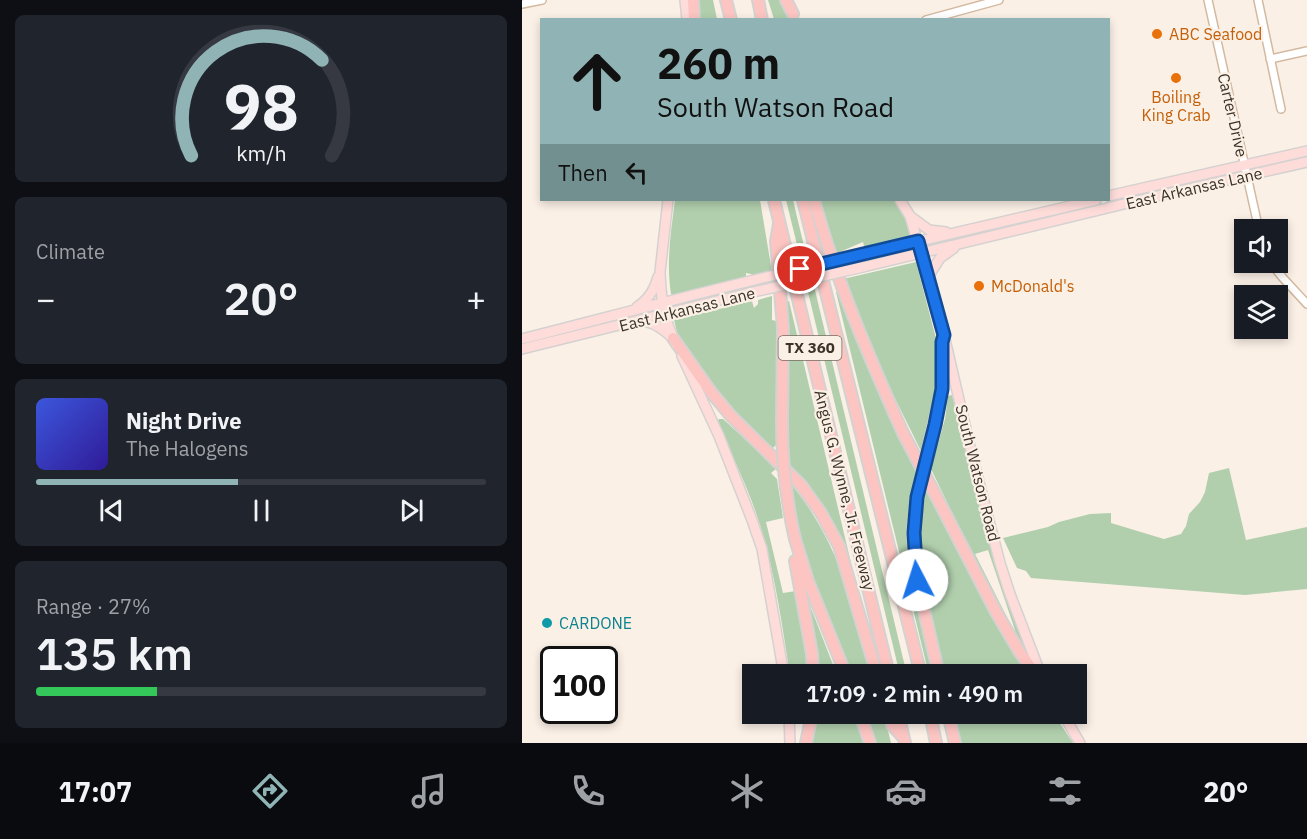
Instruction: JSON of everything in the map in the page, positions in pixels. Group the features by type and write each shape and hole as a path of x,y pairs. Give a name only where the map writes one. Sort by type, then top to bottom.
{"highway":[{"path":"693,0 694,18"},
{"path":"726,0 730,18"},
{"path":"758,0 762,18"},
{"path":"788,0 794,17"},
{"name":"Angus G. Wynne, Jr. Freeway","path":"774,201 886,664"},
{"name":"Angus G. Wynne, Jr. Freeway","path":"803,201 918,664"},
{"path":"814,201 842,286 873,367 903,434 1013,642 1027,664"},
{"path":"780,221 776,241 783,328 782,456 786,491 795,539 808,581 842,664"},
{"path":"936,664 917,580 914,533 917,497 942,389 944,335"},
{"path":"673,338 731,416 801,485 821,513 839,546 875,664"},
{"path":"795,539 795,561 812,664"},
{"path":"806,743 810,724"},
{"path":"863,724 870,743"},
{"path":"892,724 905,741"},
{"path":"901,724 905,741"},
{"path":"932,724 936,743"},
{"path":"950,724 955,743"}],"main road":[{"path":"685,0 687,18"},
{"name":"East Arkansas Lane","path":"1110,196 1307,151"},
{"name":"East Arkansas Lane","path":"522,349 664,313 1307,162"},
{"path":"668,201 660,272 664,313 673,338 719,436 759,540 782,664"},
{"name":"South Watson Road","path":"901,201 910,216 944,335 1000,563 1037,664"},
{"name":"East Arkansas Lane","path":"522,339 662,302 1092,201"},
{"path":"910,216 929,230 957,232"},
{"path":"928,277 944,254 966,242"},
{"path":"629,312 651,295 660,272"},
{"path":"627,323 649,322 660,327 673,338"},
{"path":"789,724 790,743"},
{"path":"1069,724 1080,743"}],"street":[{"path":"522,4 542,0"},
{"path":"933,18 999,0"},
{"name":"Carter Drive","path":"1208,0 1257,219"},
{"path":"1258,0 1281,109"},
{"path":"1270,59 1307,51"},
{"path":"1278,273 1307,304"}],"green space":[{"path":"696,0 713,0 717,18 696,18"},
{"path":"768,0 782,0 789,18 774,18"},
{"path":"675,201 760,201 772,272 753,276 746,273 746,279 673,296 669,258"},
{"path":"786,201 793,201 808,263 802,265"},
{"path":"818,201 896,201 913,238 865,250 863,242 835,254"},
{"path":"916,262 940,354 940,374 923,455 867,342 843,279"},
{"path":"814,286 904,664 897,664 807,288"},
{"path":"839,291 920,474 911,517 934,664 926,664 836,292"},
{"path":"772,296 772,320 776,321 776,445 772,449 714,394 679,340 674,320 752,301 754,308 758,300"},
{"path":"789,301 851,563 846,551 788,465 785,302"},
{"path":"952,395 991,548 1014,617 1033,664 1001,614 931,469 945,419 948,396","holes":["988,550 1014,631 975,554"]},
{"path":"723,419 777,468 771,473 777,479 783,518 766,522 783,593 796,591 807,664 788,664 778,599 760,525 751,498 717,422"},
{"path":"1229,468 1246,540 1307,527 1307,589 1245,595 1031,578 1026,571 1017,568 1003,538 1090,514 1111,513 1111,523 1164,539 1181,534 1189,514 1200,502 1205,492 1209,473"},
{"path":"791,484 821,528 833,551 843,575 871,664 846,664 807,567 795,519"},
{"path":"925,484 968,569 1023,664 941,664 923,580 919,533"},
{"path":"809,603 833,664 817,664"},
{"path":"815,724 857,724 864,743 812,743"},
{"path":"868,724 886,724 891,743 875,743"},
{"path":"955,724 1061,724 1073,743 960,743"}],"place":[{"name":"ABC Seafood","path":"1157,34"},
{"name":"Boiling King Crab","path":"1176,78"},
{"name":"McDonald's","path":"979,286"},
{"name":"CARDONE","path":"547,623"}],"route":[{"path":"800,269 918,241 944,335 942,389 917,497 914,533 917,580"}]}
